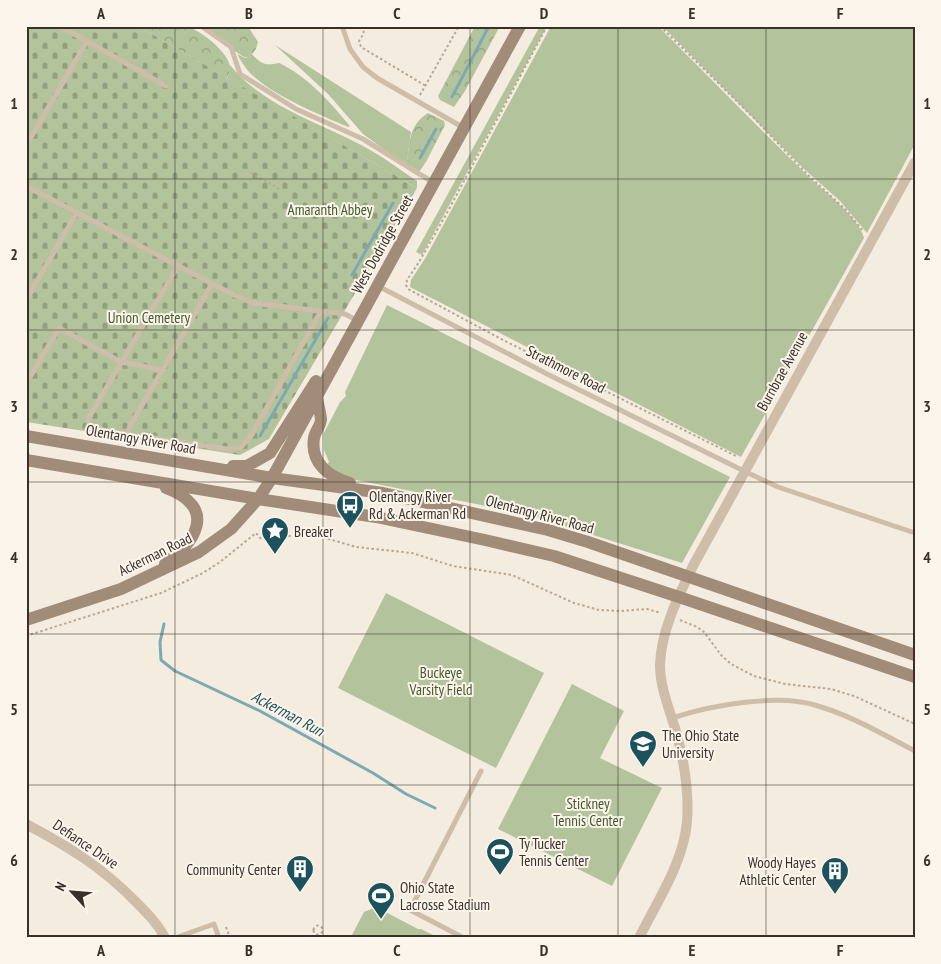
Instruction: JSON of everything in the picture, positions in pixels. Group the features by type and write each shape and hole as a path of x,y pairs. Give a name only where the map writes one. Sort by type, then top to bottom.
{"main road":[{"name":"West Dodridge Street","path":"272,478 520,26"},
{"path":"214,468 247,466 270,453 315,382 337,360"},
{"path":"316,395 321,421 314,438 315,450 321,466 330,476 383,493"},
{"name":"Olentangy River Road","path":"26,436 272,478 383,493 548,530 588,542 915,655"},
{"path":"26,460 376,517 554,556 679,596 915,677"},
{"name":"Ackerman Road","path":"26,620 121,589 199,552 231,529 258,499 272,478"},
{"path":"145,480 186,497 193,505 197,514 193,535 181,550 154,575"}],"street":[{"name":"Burnbrae Avenue","path":"639,938 673,871 684,839 688,790 680,748 661,680 660,665 661,650 671,616 688,577 744,471 915,162"},
{"name":"Defiance Drive","path":"26,824 79,854 104,871 158,924 165,938"}],"lane":[{"path":"60,26 166,86"},
{"path":"200,26 231,47 240,74 296,110 363,139 434,184"},
{"path":"342,26 350,49 363,67 377,78 464,128"},
{"path":"26,146 87,42"},
{"path":"26,186 76,214 253,303 346,314 358,321"},
{"path":"26,300 76,214"},
{"path":"178,266 88,421 90,426 95,429 226,449 240,448 250,436 321,311"},
{"path":"127,435 130,426 212,284"},
{"name":"Strathmore Road","path":"378,286 549,375 778,487 915,533"},
{"path":"30,377 59,328 121,362 163,370"},
{"path":"672,718 692,712 740,703 773,700 795,702 817,705 844,715 915,751"},
{"path":"464,938 410,910 481,771"},
{"path":"175,938 214,924 219,938"}],"path":[{"path":"362,26 364,34 359,41 360,48 426,86"},
{"path":"415,100 423,92 459,26"},
{"path":"547,26 448,211 407,280 406,285 408,289 503,340 738,457"},
{"path":"660,26 753,117 807,174 846,210 870,243"},
{"path":"251,173 279,189"},
{"path":"26,636 161,594 209,570 256,533 260,538 271,540 289,536 315,535 356,547 412,553 453,566 512,575 574,603 599,610 647,609 671,616 704,632 721,655 731,664 754,676 785,684 831,689 854,696 915,724"},
{"path":"226,927 230,938"},
{"path":"320,934 322,938"}],"green space":[{"path":"180,25 191,28 205,36 225,55 230,68 227,78 138,26"},
{"name":"Union Cemetery","path":"26,26 138,26 417,188 269,439 240,455 26,422"},
{"path":"205,26 250,26 249,28 258,42 256,49 249,58 244,57"},
{"path":"475,26 500,26 465,91 454,107 440,100 438,96"},
{"path":"540,26 547,26 422,255 416,252"},
{"path":"551,26 658,26 806,174 847,212 861,230 864,238 741,457 410,287 411,280 426,257"},
{"path":"662,26 915,26 915,144 867,233 840,201 804,169"},
{"path":"275,45 411,132 407,160 420,166 426,162 419,172 400,161 363,134 328,94"},
{"path":"237,54 249,58 252,54 264,63 279,63 289,68 318,90 350,126 348,127 310,110 272,90 250,73"},
{"path":"230,65 258,92 292,112 346,137 377,154 417,181 417,188 227,78"},
{"path":"428,113 444,121 445,125 426,162 420,167 407,161 409,147 414,128"},
{"path":"387,305 730,477 682,563 536,517 346,478 326,465 329,462 324,450 324,433 340,402 346,396 345,392"},
{"name":"Buckeye Varsity Field","path":"386,593 544,673 496,768 338,688"},
{"name":"Stickney Tennis Center","path":"572,684 624,711 600,758 662,788 612,886 498,829"},
{"name":"Ohio State Lacrosse Stadium","path":"376,907 439,938 341,938 345,935 349,937 352,935 364,912"}],"waterway":[{"name":"Ackerman Run","path":"452,97 489,26"},
{"name":"Ackerman Run","path":"420,158 436,129"},
{"name":"Ackerman Run","path":"352,275 393,203"},
{"name":"Ackerman Run","path":"260,436 328,318"},
{"name":"Ackerman Run","path":"164,624 160,642 161,660 175,671 260,711 373,773 406,794 435,808"}],"place":[{"name":"Olentangy River Rd & Ackerman Rd","path":"350,529"},
{"name":"Breaker","path":"275,555"},
{"name":"The Ohio State University","path":"643,768"},
{"name":"Ty Tucker Tennis Center","path":"500,876"},
{"name":"Community Center","path":"300,893"},
{"name":"Woody Hayes Athletic Center","path":"835,895"},
{"name":"Ohio State Lacrosse Stadium","path":"381,920"}],"park label":[{"name":"Amaranth Abbey","path":"330,209"}]}
